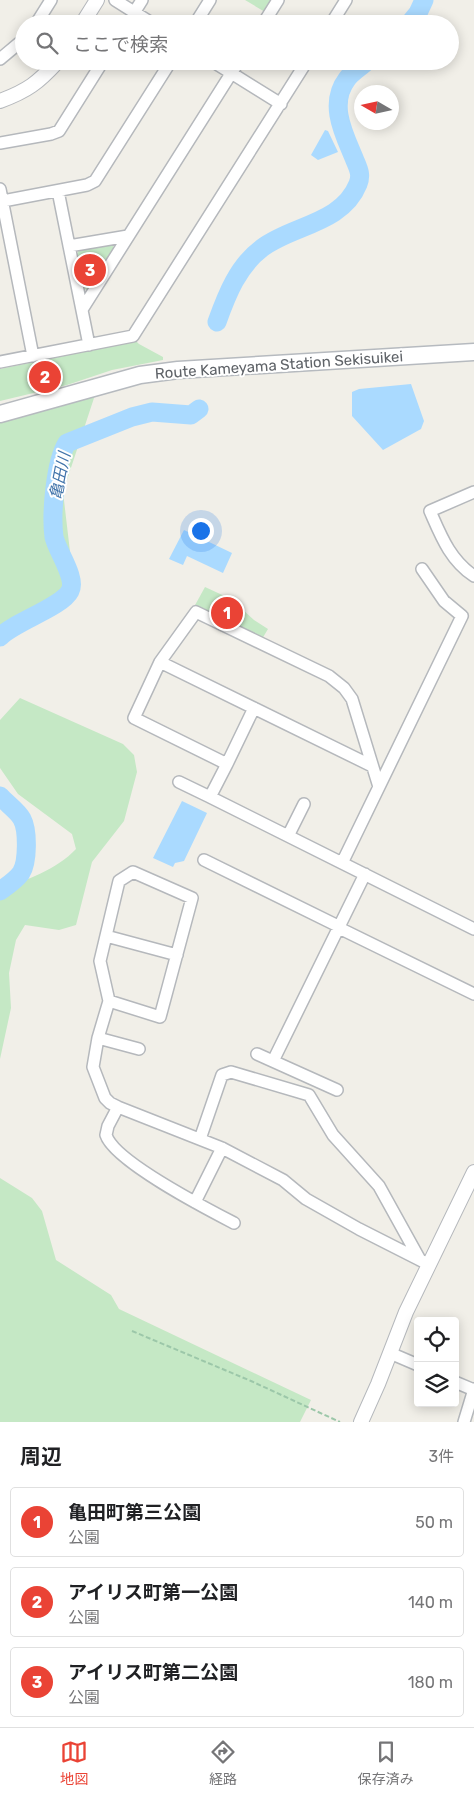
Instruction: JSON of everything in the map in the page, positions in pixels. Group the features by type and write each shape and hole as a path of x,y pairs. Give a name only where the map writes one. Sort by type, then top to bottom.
{"main road":[{"name":"Route Kameyama Station Sekisuikei","path":"0,414 140,375 178,370 474,352"}],"street":[{"path":"42,15 51,0"},
{"path":"88,15 97,0"},
{"path":"115,0 140,15"},
{"path":"133,15 142,0"},
{"path":"201,15 210,0"},
{"path":"269,15 278,0"},
{"path":"337,15 346,0"},
{"path":"0,59 15,47"},
{"path":"0,101 23,92 50,70"},
{"path":"0,143 52,134 59,131 97,70"},
{"path":"3,201 87,185 95,181 165,70"},
{"path":"225,70 281,104"},
{"path":"83,308 233,70"},
{"path":"0,362 133,336 302,70"},
{"path":"0,189 33,356"},
{"path":"58,191 83,308 89,346"},
{"path":"69,246 128,236"},
{"path":"474,492 430,511 450,554 474,576"},
{"path":"342,863 462,616 444,601 422,569"},
{"path":"227,764 134,718 160,662 196,612 329,676 344,688 352,699 379,787"},
{"path":"160,662 372,766"},
{"path":"210,797 254,708"},
{"path":"179,782 474,929"},
{"path":"288,836 304,804"},
{"path":"204,860 474,994"},
{"path":"109,1001 160,1017 192,898 133,872 119,881 100,961 109,1001 98,1038 93,1067 105,1098 118,1107 222,1148 283,1180 306,1199 424,1262"},
{"path":"272,1061 365,874"},
{"path":"106,936 177,955"},
{"path":"98,1038 139,1049"},
{"path":"257,1054 337,1090"},
{"path":"200,1139 222,1075 231,1072 309,1094 333,1135 379,1186 424,1262"},
{"path":"118,1107 108,1126 106,1135 112,1146 170,1189 234,1223"},
{"path":"195,1202 222,1148"},
{"path":"361,1422 390,1353 424,1262 470,1190 474,1172"},
{"path":"390,1353 414,1363"},
{"path":"459,1384 474,1390 464,1422"}],"path":[{"path":"132,1331 340,1422"}],"green space":[{"path":"245,0 272,0 265,12"},
{"path":"111,243 114,250 89,290 86,290 82,285 76,255 80,249"},
{"path":"136,341 163,357 163,360 112,370 67,385 0,401 0,369"},
{"path":"95,395 63,492 71,560 65,593 56,607 0,627 0,421"},
{"path":"205,587 231,599 254,620 268,629 262,639 194,607"},
{"path":"20,698 123,744 134,755 137,772 124,821 92,862 76,925 59,930 25,925 16,940 9,973 11,1008 0,1059 0,889 50,869 76,849 72,834 18,794 0,768 0,720"},
{"path":"0,1178 32,1198 42,1211 56,1260 111,1295 119,1309 311,1400 300,1422 0,1422"}],"water":[{"path":"325,130 328,131 338,152 318,160 311,155"},
{"path":"411,384 424,421 421,429 383,450 352,416 352,392 359,389"},
{"path":"184,530 232,553 223,573 187,556 183,565 169,559"},
{"path":"182,801 207,813 184,861 175,863 173,867 153,858"}],"waterway":[{"name":"亀田川","path":"416,15 424,0"},
{"name":"亀田川","path":"217,322 234,281 254,255 274,240 329,216 351,197 358,184 360,174 342,129 338,109 341,89 356,70"},
{"name":"亀田川","path":"0,637 7,631 58,603 70,591 71,579 56,543 53,527 57,475 59,463 67,443 132,417 152,412 191,415 199,409"},
{"name":"亀田川","path":"0,796 22,819 26,846 25,861 21,873 0,891"}],"place":[{"name":"アイリス町第二公園","path":"90,270"},
{"name":"アイリス町第一公園","path":"45,377"},
{"name":"亀田町第三公園","path":"227,613"}]}
